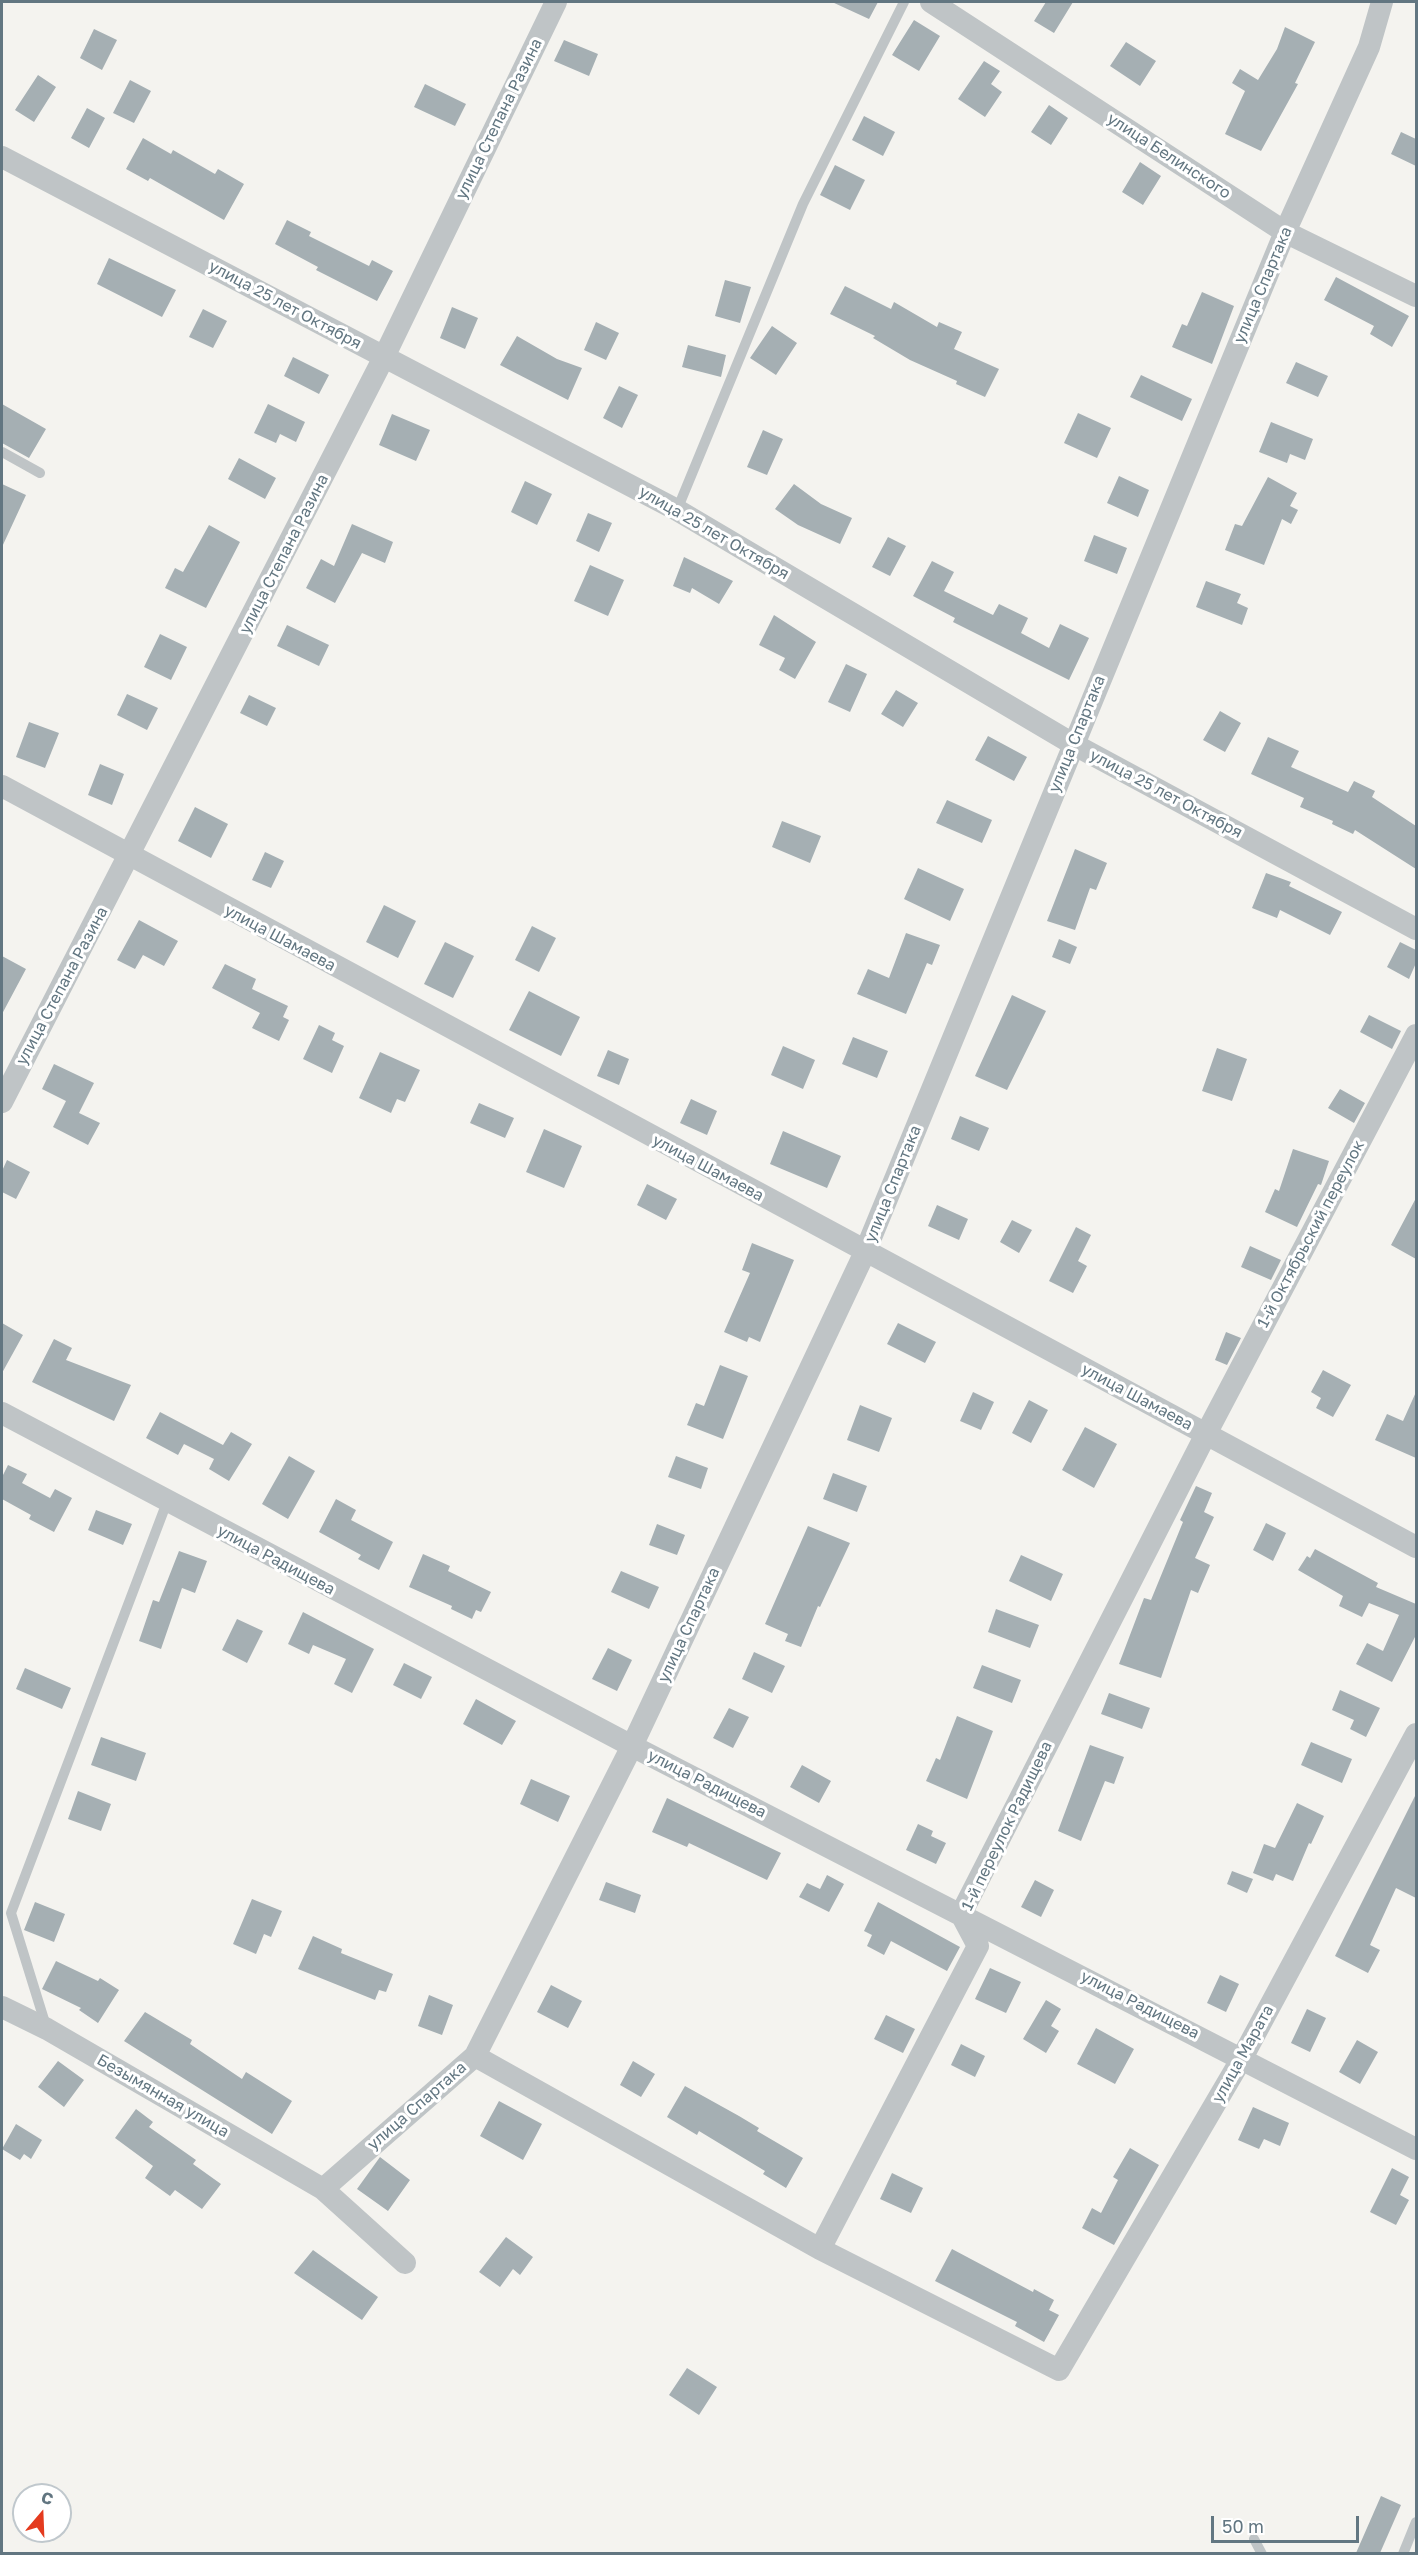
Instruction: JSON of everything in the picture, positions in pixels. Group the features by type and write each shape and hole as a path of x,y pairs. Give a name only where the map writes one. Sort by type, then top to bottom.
{"street":[{"name":"улица Степана Разина","path":"2,1102 384,357 556,2"},
{"name":"улица Белинского","path":"931,2 1286,232 1416,296"},
{"name":"улица Спартака","path":"323,2189 475,2056 632,1746 865,1252 1286,232 1369,47 1382,2"},
{"name":"улица 25 лет Октября","path":"2,157 677,510 1073,744 1416,928"},
{"name":"улица Шамаева","path":"2,786 1416,1547"},
{"name":"1-й Октябрьский переулок","path":"1206,1434 1416,1035"},
{"name":"улица Радищева","path":"2,1413 632,1746 1416,2149"},
{"name":"1-й переулок Радищева","path":"820,2249 978,1946 961,1914 1206,1434"},
{"name":"улица Марата","path":"820,2249 1059,2370 1242,2058 1416,1734"},
{"name":"Безымянная улица","path":"2,2007 47,2029 323,2189"},
{"path":"475,2056 820,2249"},
{"path":"323,2189 405,2263"}],"lane":[{"path":"677,510 804,204 904,2"},
{"path":"2,453 40,472"},
{"path":"47,2029 11,1913 167,1502"},
{"path":"1402,2553 1416,2522"},
{"path":"1254,2539 1262,2553"}],"building":[{"path":"832,2 878,2 869,19"},
{"path":"1046,2 1073,2 1054,33 1034,21"},
{"path":"914,20 940,36 919,71 892,55"},
{"path":"1285,27 1315,42 1295,83 1298,84 1261,151 1225,134 1245,91 1232,83 1240,69 1258,80 1277,49"},
{"path":"94,29 117,40 102,70 80,58"},
{"path":"564,40 598,54 589,76 554,61"},
{"path":"1126,42 1156,61 1140,86 1110,66"},
{"path":"984,61 1000,71 991,84 1002,92 985,117 958,99"},
{"path":"38,75 56,87 34,122 15,110"},
{"path":"130,80 151,91 134,123 113,113"},
{"path":"425,84 466,104 455,126 414,107"},
{"path":"1049,105 1068,118 1051,145 1031,132"},
{"path":"87,108 105,118 89,148 71,138"},
{"path":"864,116 895,132 883,156 852,140"},
{"path":"1401,132 1416,139 1416,166 1391,154"},
{"path":"143,138 171,154 173,150 215,174 218,169 244,184 224,220 150,178 148,181 126,169"},
{"path":"1140,162 1161,176 1143,205 1122,192"},
{"path":"835,165 865,180 850,210 820,195"},
{"path":"287,220 311,232 309,236 369,266 372,260 393,271 377,301 316,270 318,267 275,244"},
{"path":"109,258 176,290 162,317 97,284"},
{"path":"1336,277 1409,316 1392,347 1370,334 1374,326 1324,300"},
{"path":"725,280 751,287 740,323 715,316"},
{"path":"845,286 891,309 894,302 937,327 939,322 962,332 954,349 999,369 985,397 956,384 957,381 910,360 873,338 875,336 830,314"},
{"path":"1202,292 1234,306 1212,364 1172,347 1182,324 1187,326"},
{"path":"452,307 478,318 465,349 440,338"},
{"path":"203,309 227,321 213,348 189,337"},
{"path":"596,322 619,333 606,360 584,350"},
{"path":"772,326 797,343 776,375 750,358"},
{"path":"517,336 557,359 582,368 568,400 500,365"},
{"path":"688,345 726,355 721,377 682,367"},
{"path":"293,357 329,375 319,394 284,376"},
{"path":"1296,362 1328,376 1318,397 1286,383"},
{"path":"1141,375 1192,399 1182,421 1130,397"},
{"path":"619,386 638,395 622,428 603,418"},
{"path":"2,404 46,429 29,458 2,443"},
{"path":"268,404 305,422 296,442 280,434 276,443 254,433"},
{"path":"1078,413 1111,428 1097,458 1064,443"},
{"path":"392,414 430,430 416,461 379,445"},
{"path":"1271,422 1313,439 1305,460 1290,454 1287,463 1259,452"},
{"path":"763,430 783,439 767,475 747,467"},
{"path":"239,458 276,478 265,499 228,479"},
{"path":"1119,476 1149,490 1138,517 1107,503"},
{"path":"1268,477 1297,493 1290,506 1298,510 1291,524 1282,519 1264,565 1225,550 1235,524 1242,526"},
{"path":"525,481 552,494 537,525 511,512"},
{"path":"2,484 26,495 2,547"},
{"path":"794,484 821,504 852,518 840,544 798,525 775,509"},
{"path":"588,513 612,523 599,552 576,541"},
{"path":"352,524 393,542 385,563 362,553 335,603 306,588 321,559 334,566"},
{"path":"209,525 240,542 206,608 165,588 175,568 183,572"},
{"path":"1094,535 1127,548 1117,574 1084,561"},
{"path":"888,537 906,546 890,576 872,567"},
{"path":"684,557 733,581 719,604 692,588 690,593 673,586"},
{"path":"932,561 954,572 944,591 993,615 999,604 1028,618 1021,633 1049,648 1060,624 1089,638 1069,680 953,622 955,618 913,596"},
{"path":"590,565 624,580 608,616 574,601"},
{"path":"1206,581 1241,594 1237,603 1248,608 1242,625 1196,607"},
{"path":"774,615 816,642 795,679 779,670 785,658 759,645"},
{"path":"287,625 329,645 319,666 277,646"},
{"path":"160,634 187,647 171,680 144,667"},
{"path":"846,664 867,674 850,712 828,702"},
{"path":"896,690 918,703 903,727 881,714"},
{"path":"127,694 158,708 147,730 117,715"},
{"path":"249,695 276,708 267,726 240,713"},
{"path":"1220,711 1241,723 1225,752 1203,740"},
{"path":"29,722 59,733 45,768 16,757"},
{"path":"988,736 1027,757 1014,781 975,760"},
{"path":"1268,737 1299,751 1291,767 1348,792 1354,781 1375,791 1372,797 1416,826 1416,869 1355,830 1353,834 1332,824 1333,821 1300,807 1304,798 1251,774"},
{"path":"100,764 124,774 112,805 88,795"},
{"path":"947,800 992,820 982,843 936,823"},
{"path":"195,807 228,824 211,858 178,841"},
{"path":"782,821 821,836 810,863 772,847"},
{"path":"1075,849 1107,863 1096,890 1090,888 1075,930 1047,921"},
{"path":"265,852 284,861 271,888 252,880"},
{"path":"918,868 964,889 950,921 904,899"},
{"path":"1266,873 1291,882 1289,886 1342,912 1330,935 1280,910 1277,918 1252,908"},
{"path":"384,905 416,921 398,958 366,942"},
{"path":"139,920 178,941 164,966 143,955 135,969 117,960"},
{"path":"532,926 556,938 539,972 515,960"},
{"path":"906,933 940,945 932,965 927,963 906,1014 857,994 868,969 889,978"},
{"path":"1059,939 1077,947 1070,964 1052,957"},
{"path":"445,942 474,956 453,998 424,984"},
{"path":"1400,942 1416,950 1416,963 1409,979 1387,967"},
{"path":"2,956 26,969 2,1014"},
{"path":"225,964 256,979 252,989 288,1006 283,1017 289,1020 279,1041 252,1028 260,1013 212,988"},
{"path":"529,991 580,1017 561,1056 509,1030"},
{"path":"1012,995 1046,1011 1007,1090 975,1076"},
{"path":"1369,1015 1401,1031 1392,1049 1360,1032"},
{"path":"319,1025 335,1033 332,1040 344,1046 332,1073 303,1059"},
{"path":"853,1037 888,1051 877,1078 842,1064"},
{"path":"783,1046 815,1060 803,1089 771,1075"},
{"path":"1217,1048 1247,1059 1232,1101 1202,1091"},
{"path":"608,1050 629,1059 619,1085 597,1076"},
{"path":"380,1052 420,1070 405,1102 397,1099 391,1113 359,1098"},
{"path":"54,1064 94,1083 79,1113 100,1123 88,1145 53,1127 66,1101 42,1089"},
{"path":"1340,1089 1365,1103 1354,1123 1328,1108"},
{"path":"691,1099 717,1111 707,1135 680,1123"},
{"path":"479,1103 514,1118 505,1138 470,1123"},
{"path":"960,1116 989,1128 979,1151 951,1139"},
{"path":"544,1129 582,1146 564,1188 526,1172"},
{"path":"783,1131 841,1156 827,1188 770,1164"},
{"path":"1293,1149 1329,1161 1321,1185 1318,1184 1297,1227 1265,1212 1275,1189 1279,1191"},
{"path":"7,1160 30,1172 16,1199 2,1192 2,1171"},
{"path":"647,1184 677,1199 666,1220 637,1205"},
{"path":"1416,1198 1416,1259 1391,1245"},
{"path":"937,1205 968,1219 959,1240 928,1226"},
{"path":"1012,1220 1032,1230 1019,1253 1000,1242"},
{"path":"1076,1227 1091,1235 1078,1261 1087,1266 1073,1293 1049,1281"},
{"path":"752,1243 794,1260 760,1342 749,1337 747,1342 724,1332 750,1273 742,1270"},
{"path":"1250,1246 1281,1260 1271,1280 1241,1267"},
{"path":"2,1323 23,1335 2,1373"},
{"path":"898,1323 936,1342 925,1363 887,1344"},
{"path":"1226,1332 1241,1338 1227,1365 1215,1360"},
{"path":"54,1339 72,1348 66,1360 131,1385 114,1421 32,1382"},
{"path":"720,1365 748,1376 723,1439 687,1425 696,1403 704,1406"},
{"path":"1323,1370 1351,1385 1333,1417 1316,1408 1321,1398 1311,1392"},
{"path":"973,1392 994,1402 981,1430 960,1421"},
{"path":"1416,1392 1416,1458 1375,1440 1387,1414 1403,1421"},
{"path":"1029,1400 1048,1410 1031,1443 1012,1433"},
{"path":"860,1405 892,1418 879,1452 847,1440"},
{"path":"160,1412 223,1445 231,1432 252,1444 229,1481 209,1469 214,1459 184,1444 178,1455 146,1438"},
{"path":"1085,1427 1117,1444 1094,1488 1062,1470"},
{"path":"289,1456 315,1471 288,1519 262,1504"},
{"path":"676,1456 708,1468 701,1489 668,1477"},
{"path":"8,1465 27,1474 22,1483 50,1498 55,1489 72,1498 54,1532 29,1519 31,1515 2,1499 2,1477"},
{"path":"833,1473 867,1486 857,1512 823,1499"},
{"path":"1196,1486 1212,1493 1204,1512 1214,1517 1195,1558 1210,1565 1198,1593 1191,1590 1161,1678 1119,1664 1144,1598 1151,1600 1183,1522 1180,1520"},
{"path":"336,1499 356,1510 351,1520 393,1542 379,1570 358,1559 361,1555 319,1532"},
{"path":"96,1510 132,1524 123,1545 88,1530"},
{"path":"1266,1523 1286,1533 1273,1561 1253,1550"},
{"path":"657,1524 685,1535 677,1555 649,1545"},
{"path":"808,1526 850,1543 820,1607 818,1606 801,1647 785,1641 788,1634 765,1624"},
{"path":"1315,1549 1378,1583 1376,1587 1416,1604 1416,1635 1392,1682 1356,1664 1367,1643 1383,1651 1399,1615 1369,1603 1362,1617 1339,1606 1343,1596 1298,1570 1307,1556 1310,1558"},
{"path":"179,1551 207,1561 195,1593 182,1588 161,1649 139,1641 153,1600 159,1602"},
{"path":"423,1554 450,1566 448,1571 491,1592 481,1612 476,1610 472,1619 451,1609 452,1606 409,1587"},
{"path":"1021,1555 1063,1574 1051,1601 1009,1581"},
{"path":"621,1571 659,1587 649,1609 611,1592"},
{"path":"996,1609 1039,1625 1030,1648 988,1632"},
{"path":"303,1612 374,1649 352,1693 334,1684 346,1659 313,1645 309,1654 288,1644"},
{"path":"237,1619 263,1631 247,1663 222,1650"},
{"path":"608,1648 632,1660 617,1691 592,1679"},
{"path":"754,1652 785,1666 772,1693 742,1679"},
{"path":"404,1663 432,1677 421,1699 393,1685"},
{"path":"982,1665 1021,1680 1012,1703 973,1688"},
{"path":"25,1668 71,1688 62,1709 16,1689"},
{"path":"1340,1690 1380,1708 1366,1737 1350,1729 1354,1720 1332,1710"},
{"path":"1109,1693 1150,1708 1142,1729 1101,1714"},
{"path":"476,1699 516,1721 502,1745 463,1724"},
{"path":"729,1708 749,1717 733,1748 713,1738"},
{"path":"957,1716 993,1731 967,1799 926,1781 936,1758 940,1760"},
{"path":"101,1737 146,1753 136,1781 91,1765"},
{"path":"1311,1742 1352,1759 1342,1783 1301,1765"},
{"path":"1090,1745 1124,1757 1114,1784 1105,1781 1081,1841 1058,1831"},
{"path":"802,1765 831,1781 819,1803 790,1787"},
{"path":"531,1779 570,1796 558,1822 520,1804"},
{"path":"78,1791 111,1804 101,1831 68,1819"},
{"path":"1416,1794 1416,1898 1396,1888 1370,1945 1380,1950 1368,1973 1335,1956"},
{"path":"667,1798 781,1853 767,1880 689,1843 687,1847 652,1832"},
{"path":"1297,1803 1324,1816 1311,1844 1309,1843 1293,1881 1276,1874 1273,1881 1253,1873 1264,1844 1275,1848"},
{"path":"918,1824 933,1831 931,1836 946,1843 936,1864 906,1850"},
{"path":"1232,1871 1253,1879 1247,1893 1227,1884"},
{"path":"827,1875 844,1884 829,1912 799,1897 807,1883 820,1889"},
{"path":"1035,1880 1054,1890 1041,1917 1021,1907"},
{"path":"606,1882 641,1895 635,1913 599,1900"},
{"path":"252,1899 282,1911 271,1937 264,1934 256,1954 233,1944"},
{"path":"35,1902 65,1914 54,1942 24,1930"},
{"path":"878,1902 960,1947 947,1971 891,1941 884,1955 867,1946 872,1935 864,1931"},
{"path":"313,1936 342,1949 341,1953 393,1974 386,1992 379,1990 375,2000 298,1969"},
{"path":"56,1961 98,1981 100,1978 119,1990 98,2023 79,2010 81,2008 42,1989"},
{"path":"990,1968 1021,1982 1006,2013 975,1999"},
{"path":"1220,1975 1239,1984 1226,2012 1207,2003"},
{"path":"551,1985 582,2001 568,2028 537,2012"},
{"path":"429,1995 453,2005 442,2035 418,2026"},
{"path":"1046,2000 1061,2009 1051,2026 1059,2031 1046,2053 1023,2039"},
{"path":"1307,2009 1326,2018 1310,2052 1291,2043"},
{"path":"145,2012 192,2040 190,2044 242,2079 246,2072 292,2101 272,2134 124,2041"},
{"path":"886,2015 915,2029 903,2053 874,2039"},
{"path":"1096,2028 1134,2049 1115,2084 1077,2064"},
{"path":"1357,2040 1378,2052 1360,2084 1339,2072"},
{"path":"961,2044 985,2056 975,2077 951,2065"},
{"path":"58,2061 84,2080 64,2107 38,2087"},
{"path":"633,2061 655,2074 641,2097 620,2085"},
{"path":"685,2086 759,2128 757,2131 803,2158 786,2188 763,2174 765,2171 699,2131 697,2135 667,2117"},
{"path":"499,2101 542,2124 523,2160 480,2136"},
{"path":"1253,2107 1289,2123 1280,2146 1264,2139 1259,2149 1238,2140"},
{"path":"136,2109 153,2122 149,2127 196,2160 193,2164 221,2184 202,2209 175,2190 170,2196 145,2178 153,2166 115,2138"},
{"path":"16,2124 42,2140 31,2159 24,2154 20,2160 2,2149"},
{"path":"1130,2148 1159,2165 1114,2245 1082,2228 1092,2208 1101,2213 1118,2180 1113,2177"},
{"path":"380,2157 410,2180 388,2211 357,2189"},
{"path":"1392,2168 1409,2177 1400,2195 1409,2200 1396,2225 1370,2212"},
{"path":"892,2173 923,2188 911,2213 880,2199"},
{"path":"506,2237 533,2257 520,2275 513,2269 500,2287 479,2272"},
{"path":"952,2249 1033,2292 1034,2289 1054,2300 1049,2310 1059,2315 1044,2342 1015,2326 1017,2322 935,2281"},
{"path":"313,2250 378,2297 362,2320 294,2273"},
{"path":"687,2368 717,2387 699,2415 669,2395"},
{"path":"1381,2496 1401,2505 1380,2553 1356,2553"}]}
